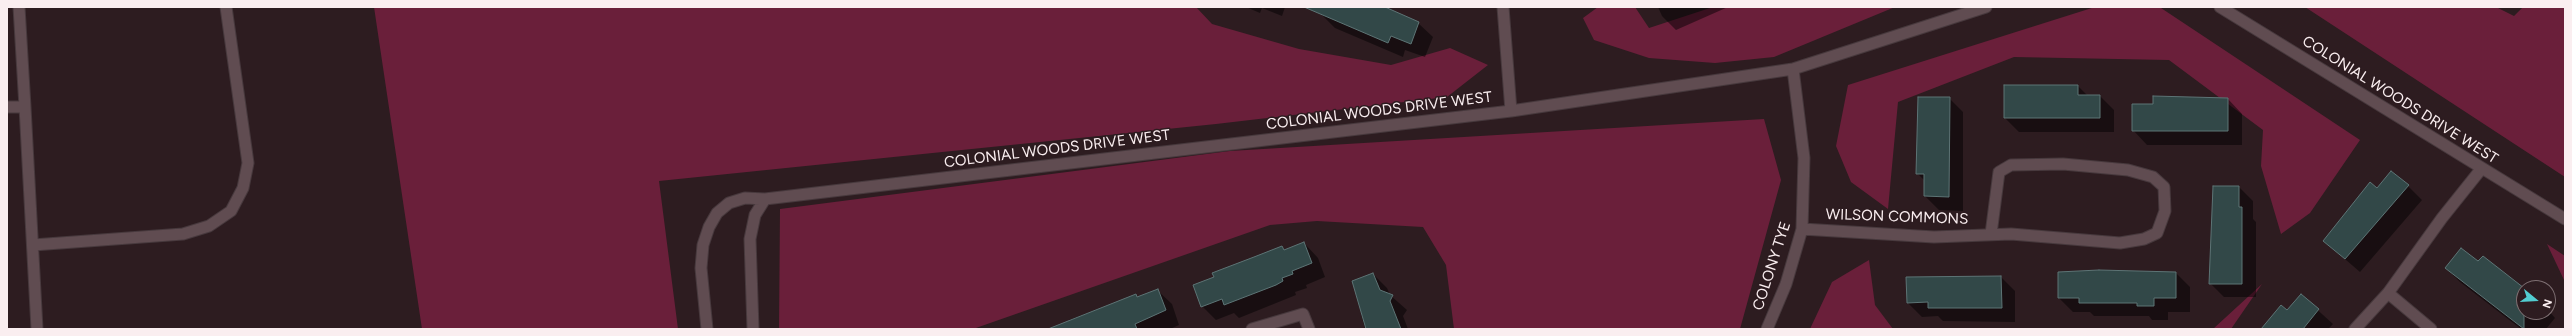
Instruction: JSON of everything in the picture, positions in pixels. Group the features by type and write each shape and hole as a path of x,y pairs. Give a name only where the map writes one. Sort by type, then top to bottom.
{"street":[{"path":"19,7 37,329"},
{"path":"33,245 183,234 209,226 231,211 243,188 248,163 226,7"},
{"path":"1503,7 1512,111"},
{"name":"COLONIAL WOODS DRIVE WEST","path":"707,329 701,268 703,245 709,227 717,212 729,203 744,198 765,199 1512,111 1793,69 1986,7"},
{"name":"COLONIAL WOODS DRIVE WEST","path":"2220,7 2565,220"},
{"name":"COLONY TYE","path":"1767,329 1786,284 1802,229 1804,158 1793,69"},
{"path":"7,107 25,107"},
{"name":"WILSON COMMONS","path":"1802,229 1934,237 1991,234 2120,242 2144,239 2157,233 2165,211 2164,187 2153,177 2128,170 2063,164 2010,165 1999,172 1991,234"},
{"path":"2355,329 2388,293 2442,218 2482,168"},
{"path":"753,329 750,239 755,215 765,199"},
{"path":"2388,293 2431,329"},
{"path":"1252,329 1303,314 1309,329"}],"shaded area":[{"path":"374,7 1196,7 1212,24 1299,49 1391,65 1450,48 1488,65 1447,97 1216,124 659,181 678,329 422,329"},
{"path":"1598,7 1635,7 1649,28 1713,7 1895,7 1774,57 1715,63 1649,58 1594,40 1583,18"},
{"path":"2095,7 2161,8 2360,140 2310,213 2281,234 2261,166 2263,130 2169,60 2014,57 1898,102 1888,209 1851,182 1836,146 1848,85"},
{"path":"2305,7 2496,7 2514,16 2523,7 2565,7 2565,177"},
{"path":"1764,119 1781,180 1740,329 1454,329 1446,265 1423,227 1317,221 1270,225 973,329 779,329 780,209 1230,151"},
{"path":"2547,244 2565,256 2565,282"},
{"path":"1869,260 1875,305 1893,329 1810,329 1832,282"},
{"path":"2262,284 2231,329 2213,329"}],"building":[{"path":"1304,7 1385,7 1419,22 1411,44 1391,36 1388,43"},
{"path":"2004,85 2078,85 2078,95 2100,95 2100,118 2004,118"},
{"path":"2153,96 2228,98 2228,131 2132,131 2132,104 2153,104"},
{"path":"1918,97 1950,97 1949,197 1924,196 1924,174 1916,174"},
{"path":"2391,171 2409,185 2345,259 2323,241 2370,182 2377,188"},
{"path":"2213,186 2239,186 2239,207 2242,207 2242,284 2209,284"},
{"path":"1304,242 1312,263 1292,271 1293,274 1282,278 1283,281 1276,285 1224,305 1222,299 1201,307 1193,285 1214,277 1212,273 1282,246 1284,250"},
{"path":"2461,248 2478,261 2483,256 2516,282 2516,320 2524,320 2524,329 2445,268"},
{"path":"2099,270 2176,272 2176,298 2154,298 2154,306 2137,306 2137,303 2079,303 2079,298 2058,298 2058,272"},
{"path":"1373,273 1380,290 1393,295 1390,301 1401,329 1366,329 1352,281"},
{"path":"2001,276 2002,308 1928,308 1928,302 1907,303 1906,277"},
{"path":"1158,289 1166,310 1135,324 1137,329 1048,329 1136,294 1137,297"},
{"path":"2301,294 2319,309 2303,329 2261,329 2281,305 2287,310"}]}
